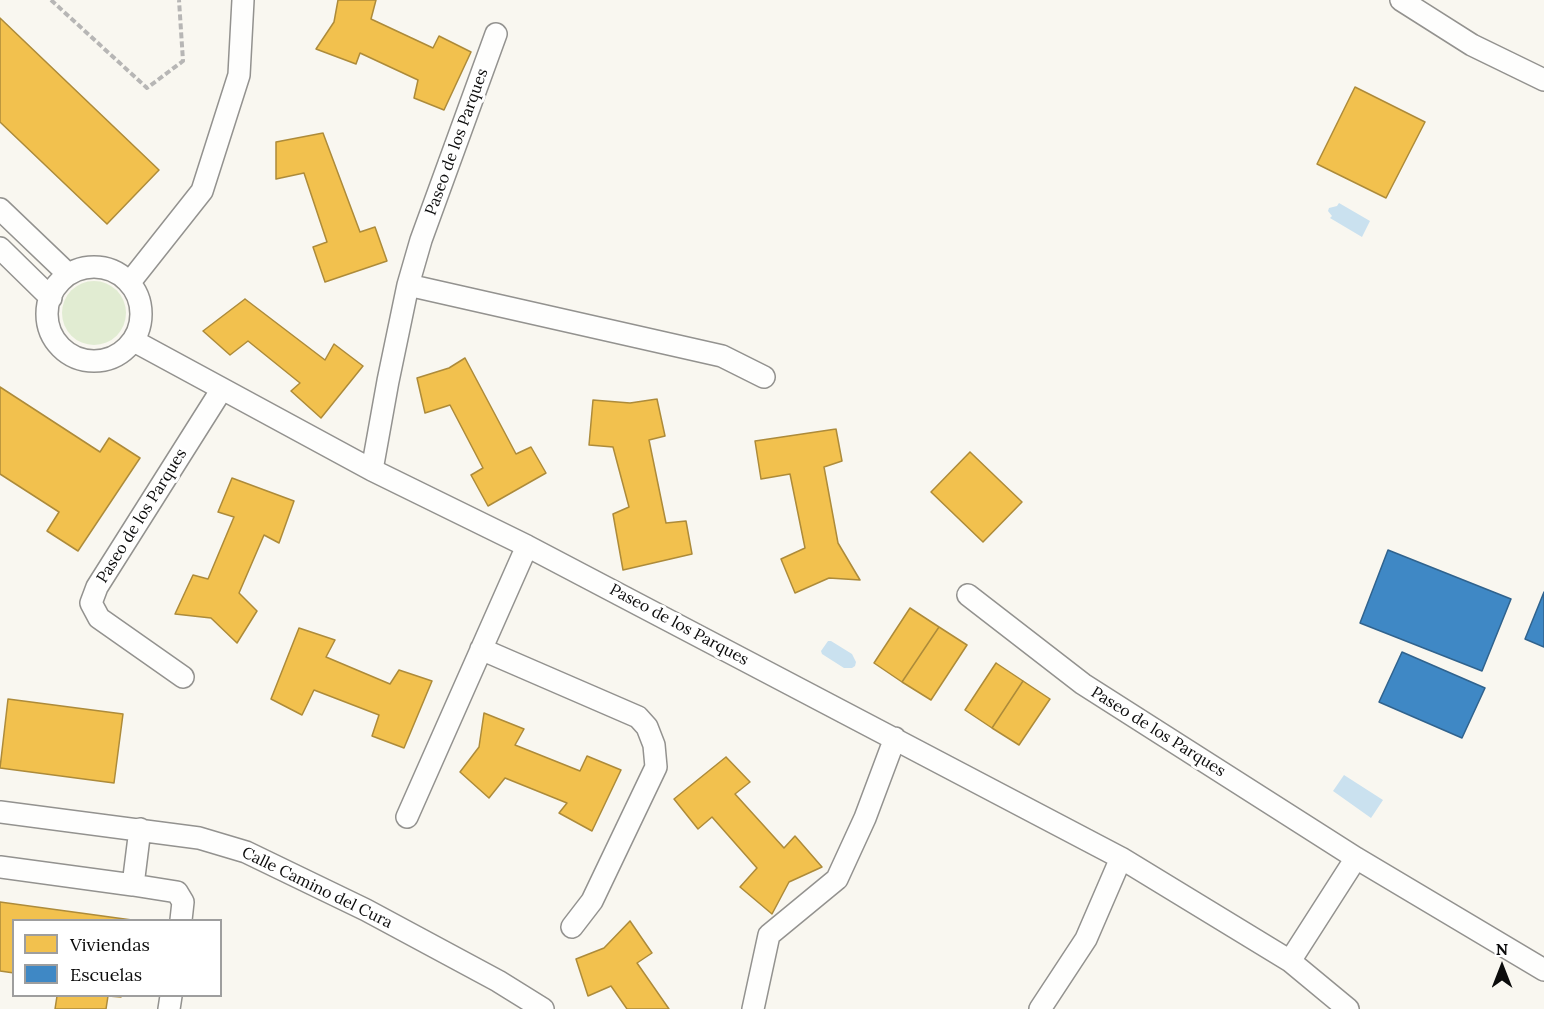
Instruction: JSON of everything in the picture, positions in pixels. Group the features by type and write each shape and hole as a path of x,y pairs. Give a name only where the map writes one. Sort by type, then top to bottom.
{"street":[{"path":"130,282 202,191 240,75 243,0"},
{"path":"1401,0 1472,45 1544,80"},
{"name":"Paseo de los Parques","path":"372,470 408,285 421,240 496,34"},
{"path":"0,209 68,274"},
{"path":"0,248 51,298"},
{"path":"94,266 114,270 130,282 142,311 134,341 114,358 88,362 64,352 48,332 46,306 68,274 74,270 94,266"},
{"path":"408,285 722,356 764,377"},
{"name":"Paseo de los Parques","path":"134,341 372,470 527,546 1121,858 1290,961 1343,1007"},
{"name":"Paseo de los Parques","path":"183,677 99,618 91,603 97,587 222,389"},
{"path":"407,817 527,546"},
{"name":"Paseo de los Parques","path":"968,595 1083,684 1356,858 1544,970"},
{"path":"481,649 638,717 647,727 654,745 656,767 592,901 572,927"},
{"path":"753,1009 769,935 837,879 865,818 895,738"},
{"name":"Calle Camino del Cura","path":"0,812 199,838 246,852 366,910 498,981 543,1009"},
{"path":"134,885 140,829"},
{"path":"1040,1009 1086,939 1121,858"},
{"path":"1290,961 1356,858"},
{"path":"0,867 177,892 183,902 181,919"}],"path":[{"path":"51,0 147,88 183,61 179,0"}],"green space":[{"path":"88,281 100,281 117,290 124,301 126,313 124,325 117,336 100,345 88,345 76,340 67,331 62,319 62,307 67,295 76,286"}],"water":[{"path":"1339,203 1370,221 1362,237 1330,218 1332,216 1328,211 1329,208"},
{"path":"828,641 852,654 856,662 855,666 844,668 822,654 821,651"},
{"path":"1344,775 1383,800 1371,818 1333,791"}],"building: Viviendas":[{"path":"338,0 376,0 371,19 433,48 439,36 471,52 444,110 414,98 418,80 360,53 356,64 316,49 334,22"},
{"path":"0,18 159,170 107,224 0,122"},
{"path":"1355,87 1425,122 1386,198 1317,164"},
{"path":"323,133 360,232 375,227 387,261 325,282 313,247 327,242 304,173 276,179 276,142"},
{"path":"245,299 325,360 334,344 363,366 321,418 291,391 300,383 248,341 230,355 203,331"},
{"path":"465,358 516,454 531,447 546,473 488,506 471,475 483,468 450,405 425,413 417,378 449,368"},
{"path":"0,387 100,452 109,438 140,458 78,551 47,531 59,512 0,474"},
{"path":"657,399 665,436 649,440 666,523 686,521 692,554 623,570 613,514 629,507 613,447 589,445 593,400 630,403"},
{"path":"836,429 842,461 824,467 838,543 860,580 829,578 795,593 781,559 805,548 790,474 761,479 755,441"},
{"path":"970,452 1022,502 983,542 931,492"},
{"path":"232,478 294,501 279,543 264,535 239,593 257,611 237,643 211,618 175,614 193,575 208,579 234,517 218,512"},
{"path":"910,608 939,627 902,682 874,663"},
{"path":"939,627 967,645 931,700 902,682"},
{"path":"299,628 335,640 326,657 390,684 399,670 432,681 404,748 372,736 379,715 314,690 302,715 271,699"},
{"path":"996,663 1023,681 992,728 965,710"},
{"path":"1023,681 1050,699 1019,745 992,728"},
{"path":"8,699 123,714 114,783 0,768"},
{"path":"484,713 524,729 515,745 580,771 587,756 621,770 592,831 559,813 567,803 505,778 489,798 460,772 479,747"},
{"path":"726,757 750,782 735,794 784,848 795,836 822,867 789,882 772,914 740,887 757,868 712,817 698,829 674,799"},
{"path":"0,902 125,919 12,919 12,973 0,971"},
{"path":"630,921 652,953 637,963 669,1009 627,1009 611,986 588,996 576,959 604,948"},
{"path":"57,997 108,997 106,1009 55,1009"}],"building: Escuelas":[{"path":"1388,550 1511,599 1482,671 1360,623"},
{"path":"1544,592 1544,647 1525,639"},
{"path":"1402,652 1485,688 1462,738 1379,702"}]}
